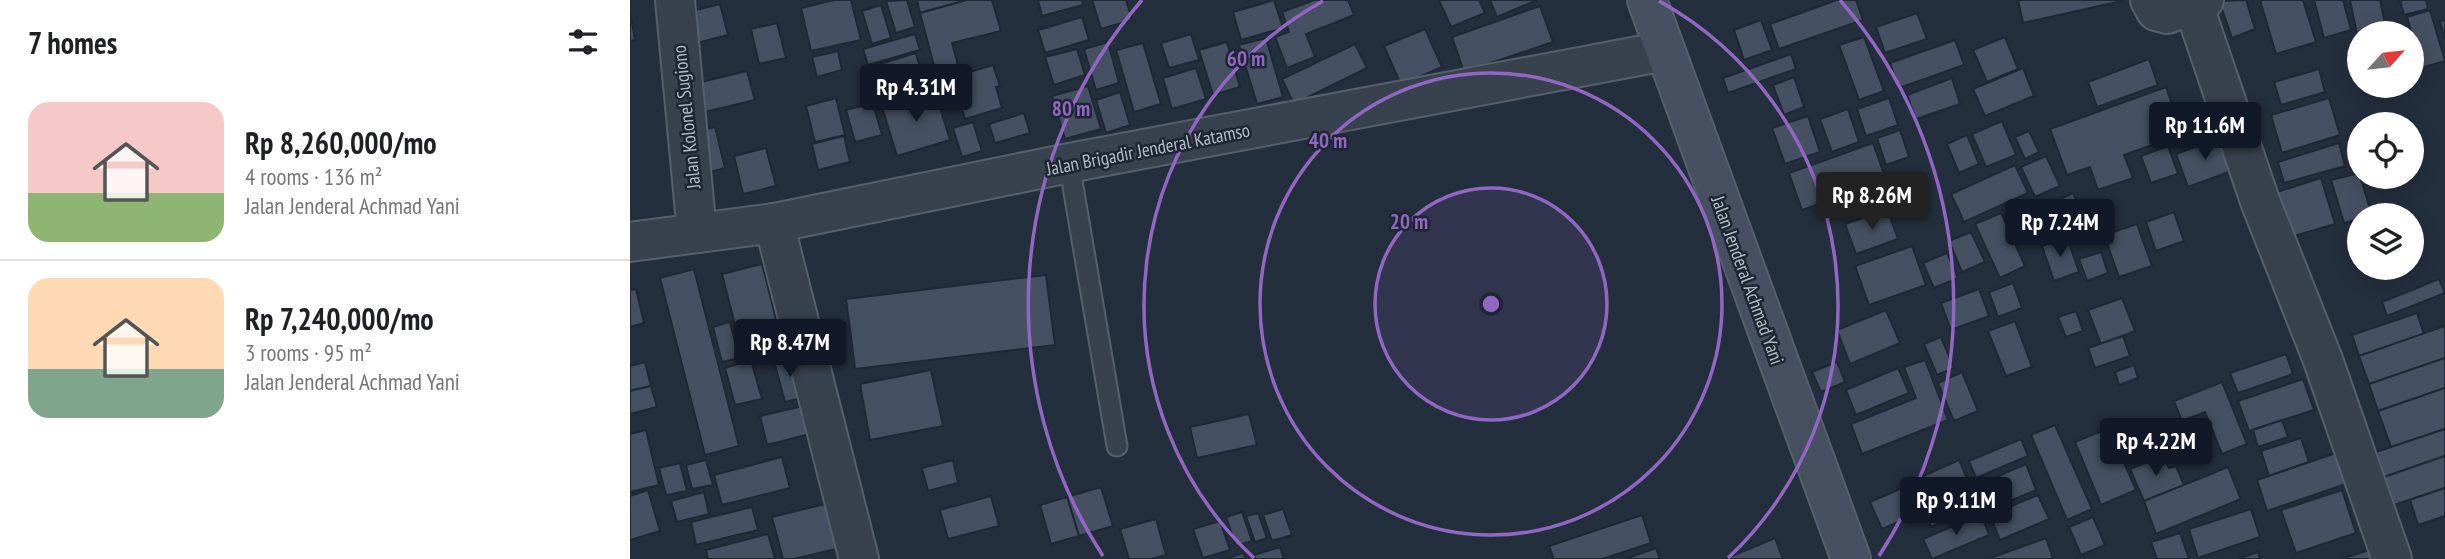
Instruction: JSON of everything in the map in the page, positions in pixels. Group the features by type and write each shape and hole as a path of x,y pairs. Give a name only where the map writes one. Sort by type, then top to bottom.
{"main road":[{"name":"Jalan Jenderal Achmad Yani","path":"1647,0 1846,543"}],"street":[{"name":"Jalan Kolonel Sugiono","path":"675,0 697,233"},
{"path":"2150,0 2153,8 2161,14 2199,2 2280,256 2323,360 2392,559"},
{"name":"Jalan Brigadir Jenderal Katamso","path":"630,242 774,223 1069,163 1664,51"},
{"path":"774,223 859,559"}],"lane":[{"path":"1069,163 1117,446"}],"building":[{"path":"834,0 851,0 861,40 811,51 801,8"},
{"path":"907,0 915,27 896,33 886,1"},
{"path":"917,0 967,0 920,13"},
{"path":"967,0 992,0 1001,31 952,43 960,72 937,77 920,13"},
{"path":"1038,0 1082,0 1083,5 1042,16"},
{"path":"1092,0 1126,0 1132,20 1101,29"},
{"path":"1274,0 1283,28 1241,40 1233,12"},
{"path":"1314,0 1348,0 1354,15 1306,34 1315,57 1287,68 1275,37 1289,32 1282,12"},
{"path":"1439,0 1479,0 1485,13 1451,27"},
{"path":"1490,0 1537,0 1497,17"},
{"path":"1837,0 1856,0 1863,20 1779,49 1770,24"},
{"path":"2018,0 2126,0 2023,23"},
{"path":"2246,0 2255,29 2232,38 2219,1"},
{"path":"2260,0 2303,0 2316,42 2276,54"},
{"path":"2314,0 2343,0 2349,21 2347,31 2324,38"},
{"path":"2350,0 2380,0 2384,21 2354,21"},
{"path":"2400,0 2426,0 2428,9 2404,15"},
{"path":"720,4 728,35 697,43 688,12"},
{"path":"881,5 891,38 872,44 862,11"},
{"path":"1540,6 1553,42 1464,72 1452,37"},
{"path":"2430,10 2445,61 2424,67 2424,21 2408,21 2407,17"},
{"path":"630,12 635,40 630,41"},
{"path":"1917,13 1927,39 1885,53 1876,27"},
{"path":"1082,17 1089,40 1045,53 1038,30"},
{"path":"1761,20 1772,50 1744,60 1734,30"},
{"path":"2445,20 2445,39 2440,21"},
{"path":"777,23 786,58 759,64 751,29"},
{"path":"1425,29 1442,67 1401,85 1384,46"},
{"path":"915,34 920,50 868,65 863,49"},
{"path":"1191,34 1199,60 1169,68 1161,43"},
{"path":"1864,37 1884,91 1859,100 1839,45"},
{"path":"2005,37 2018,69 1987,82 1973,50"},
{"path":"1266,38 1283,97 1257,104 1239,45"},
{"path":"1955,40 1964,65 1899,88 1890,63"},
{"path":"1108,42 1119,83 1096,90 1084,49"},
{"path":"1227,42 1240,87 1213,95 1199,50"},
{"path":"1143,43 1161,104 1134,112 1116,50"},
{"path":"1355,44 1367,68 1294,104 1282,79"},
{"path":"1077,49 1085,75 1054,85 1045,57"},
{"path":"838,51 842,70 817,77 812,57"},
{"path":"916,53 925,86 882,99 873,66"},
{"path":"1791,54 1796,69 1728,93 1723,78"},
{"path":"2149,59 2158,85 2097,107 2088,82"},
{"path":"993,65 1000,86 996,87 1002,108 965,119 958,97 962,96 956,76"},
{"path":"1196,68 1206,99 1172,109 1163,78"},
{"path":"2023,68 2034,96 1985,116 1973,89"},
{"path":"2319,69 2325,92 2281,105 2274,82"},
{"path":"747,71 755,100 705,112 697,83"},
{"path":"1794,77 1804,107 1784,115 1773,85"},
{"path":"1952,78 1960,104 1916,119 1907,95"},
{"path":"1088,86 1101,129 1065,139 1052,96"},
{"path":"2166,87 2182,134 2124,155 2133,178 2098,190 2090,167 2067,175 2050,129"},
{"path":"935,91 950,140 897,156 882,107"},
{"path":"1120,92 1130,125 1106,133 1096,100"},
{"path":"836,98 845,135 815,142 806,106"},
{"path":"1889,98 1898,125 1866,136 1857,109"},
{"path":"2329,98 2340,135 2282,153 2271,115"},
{"path":"873,103 882,135 855,142 846,110"},
{"path":"1848,109 1859,142 1832,152 1820,119"},
{"path":"1024,113 1030,133 995,143 989,124"},
{"path":"1808,116 1820,152 1785,164 1772,128"},
{"path":"2002,121 2016,155 1986,167 1972,134"},
{"path":"973,122 982,151 962,157 953,128"},
{"path":"715,127 725,168 706,173 695,132"},
{"path":"1900,130 1909,157 1886,165 1877,138"},
{"path":"2029,131 2039,152 2025,159 2015,137"},
{"path":"1967,135 1979,164 1959,173 1947,144"},
{"path":"844,136 850,162 818,170 812,144"},
{"path":"2222,137 2234,170 2188,187 2176,154"},
{"path":"1873,143 1886,180 1802,210 1789,173"},
{"path":"2339,143 2345,166 2284,183 2278,162"},
{"path":"2168,146 2178,174 2151,183 2141,156"},
{"path":"766,148 776,186 743,194 734,156"},
{"path":"2046,156 2060,186 2035,197 2021,167"},
{"path":"2015,165 2028,193 1964,222 1951,194"},
{"path":"2347,176 2347,189 2364,189 2368,203 2347,203 2347,222 2344,223 2331,180"},
{"path":"2321,178 2335,224 2291,237 2277,192"},
{"path":"2073,193 2082,213 2049,227 2041,208"},
{"path":"1887,209 1898,239 1856,254 1845,224"},
{"path":"2174,212 2184,241 2156,251 2146,222"},
{"path":"2001,213 2025,266 2000,278 1975,224"},
{"path":"2137,224 2152,266 2119,277 2104,235"},
{"path":"1971,232 1985,262 1962,272 1949,241"},
{"path":"2067,237 2079,272 2054,281 2042,246"},
{"path":"1912,246 1926,285 1869,305 1855,266"},
{"path":"2101,252 2108,273 2087,281 2079,259"},
{"path":"1947,253 1958,278 1934,288 1923,263"},
{"path":"762,264 783,347 743,356 722,274"},
{"path":"694,269 739,446 705,455 660,278"},
{"path":"1046,275 1055,345 855,369 846,299"},
{"path":"2439,279 2445,293 2387,316 2382,302"},
{"path":"2013,283 2022,308 1998,317 1989,292"},
{"path":"636,289 644,323 630,327 630,290"},
{"path":"1979,289 1989,316 1951,330 1941,303"},
{"path":"2122,298 2135,331 2101,344 2088,310"},
{"path":"1886,310 1900,343 1850,364 1837,330"},
{"path":"2076,311 2083,331 2066,337 2058,317"},
{"path":"2417,313 2424,334 2359,356 2352,335"},
{"path":"2015,321 2032,367 2006,376 1988,331"},
{"path":"730,322 739,358 722,362 713,327"},
{"path":"2445,326 2445,358 2369,384 2359,356"},
{"path":"2123,336 2130,356 2095,368 2088,348"},
{"path":"1941,337 1954,368 1937,375 1924,344"},
{"path":"2286,354 2293,374 2238,393 2230,373"},
{"path":"796,356 806,397 785,402 774,361"},
{"path":"2445,358 2445,388 2378,411 2369,384"},
{"path":"751,360 762,399 735,405 725,368"},
{"path":"1925,360 1948,420 1862,454 1851,424 1916,398 1904,367"},
{"path":"645,362 651,386 630,391 630,366"},
{"path":"1837,362 1845,382 1821,392 1812,372"},
{"path":"2134,365 2138,378 2119,385 2115,372"},
{"path":"1898,368 1909,393 1856,415 1846,390"},
{"path":"931,370 943,426 870,440 860,384"},
{"path":"1962,372 1978,411 1954,421 1938,383"},
{"path":"2303,379 2314,410 2249,431 2238,401"},
{"path":"2222,382 2247,444 2222,454 2205,412 2182,421 2174,401"},
{"path":"651,386 657,407 630,414 630,391"},
{"path":"2445,388 2445,429 2391,447 2378,411"},
{"path":"803,406 810,434 767,445 760,416"},
{"path":"1249,414 1257,445 1197,458 1190,427"},
{"path":"2176,420 2181,436 2164,442 2158,426"},
{"path":"2282,420 2288,437 2258,447 2253,430"},
{"path":"2055,425 2092,509 2067,520 2031,435"},
{"path":"2109,428 2136,490 2101,505 2075,442"},
{"path":"2200,429 2207,450 2171,463 2164,442"},
{"path":"2445,429 2445,456 2384,477 2376,452"},
{"path":"646,430 659,485 630,492 630,434"},
{"path":"2301,438 2309,462 2269,476 2261,451"},
{"path":"2021,439 2028,456 1976,478 1969,461"},
{"path":"2336,453 2346,484 2267,511 2257,480"},
{"path":"2163,456 2169,468 2176,466 2184,485 2144,501 2130,469"},
{"path":"2445,456 2445,488 2394,505 2384,477"},
{"path":"782,457 790,488 722,505 714,475"},
{"path":"706,460 713,485 692,489 686,465"},
{"path":"953,460 958,483 928,491 922,468"},
{"path":"1959,460 1979,506 1931,527 1912,481"},
{"path":"680,463 687,491 666,495 659,468"},
{"path":"2026,464 2036,490 1991,509 1980,484"},
{"path":"2228,467 2241,499 2156,534 2144,501"},
{"path":"1101,487 1113,526 1079,536 1067,497"},
{"path":"1902,488 1914,515 1882,529 1870,502"},
{"path":"2445,488 2445,516 2418,525 2410,500"},
{"path":"648,490 660,531 630,540 630,496"},
{"path":"2342,490 2356,533 2296,553 2281,510"},
{"path":"704,492 709,514 677,522 671,501"},
{"path":"2038,495 2049,519 2000,540 1990,515"},
{"path":"991,496 999,526 948,539 940,510"},
{"path":"1067,497 1079,536 1051,544 1040,505"},
{"path":"833,502 844,547 794,559 783,559 772,517"},
{"path":"752,507 758,530 696,545 691,522"},
{"path":"1283,509 1292,535 1272,541 1263,515"},
{"path":"2251,509 2260,537 2198,558 2189,529"},
{"path":"1242,512 1252,541 1236,546 1226,517"},
{"path":"1258,513 1267,538 1255,542 1246,516"},
{"path":"1981,514 1989,535 1932,559 1923,539"},
{"path":"1642,515 1651,543 1602,559 1554,559 1549,546"},
{"path":"2093,517 2105,545 2081,555 2069,527"},
{"path":"1156,519 1166,555 1152,559 1129,559 1120,529"},
{"path":"1220,521 1230,550 1203,558 1193,529"},
{"path":"2180,533 2189,559 2157,559 2151,542"},
{"path":"768,534 775,559 708,559 706,550"},
{"path":"1775,538 1783,559 1725,559"},
{"path":"2046,538 2053,559 1988,559"},
{"path":"1280,547 1284,559 1255,559 1254,555"},
{"path":"1656,548 1660,559 1625,559"},
{"path":"2372,549 2375,559 2341,559"},
{"path":"2258,552 2260,559 2238,559"},
{"path":"1244,553 1245,559 1224,559"}]}
